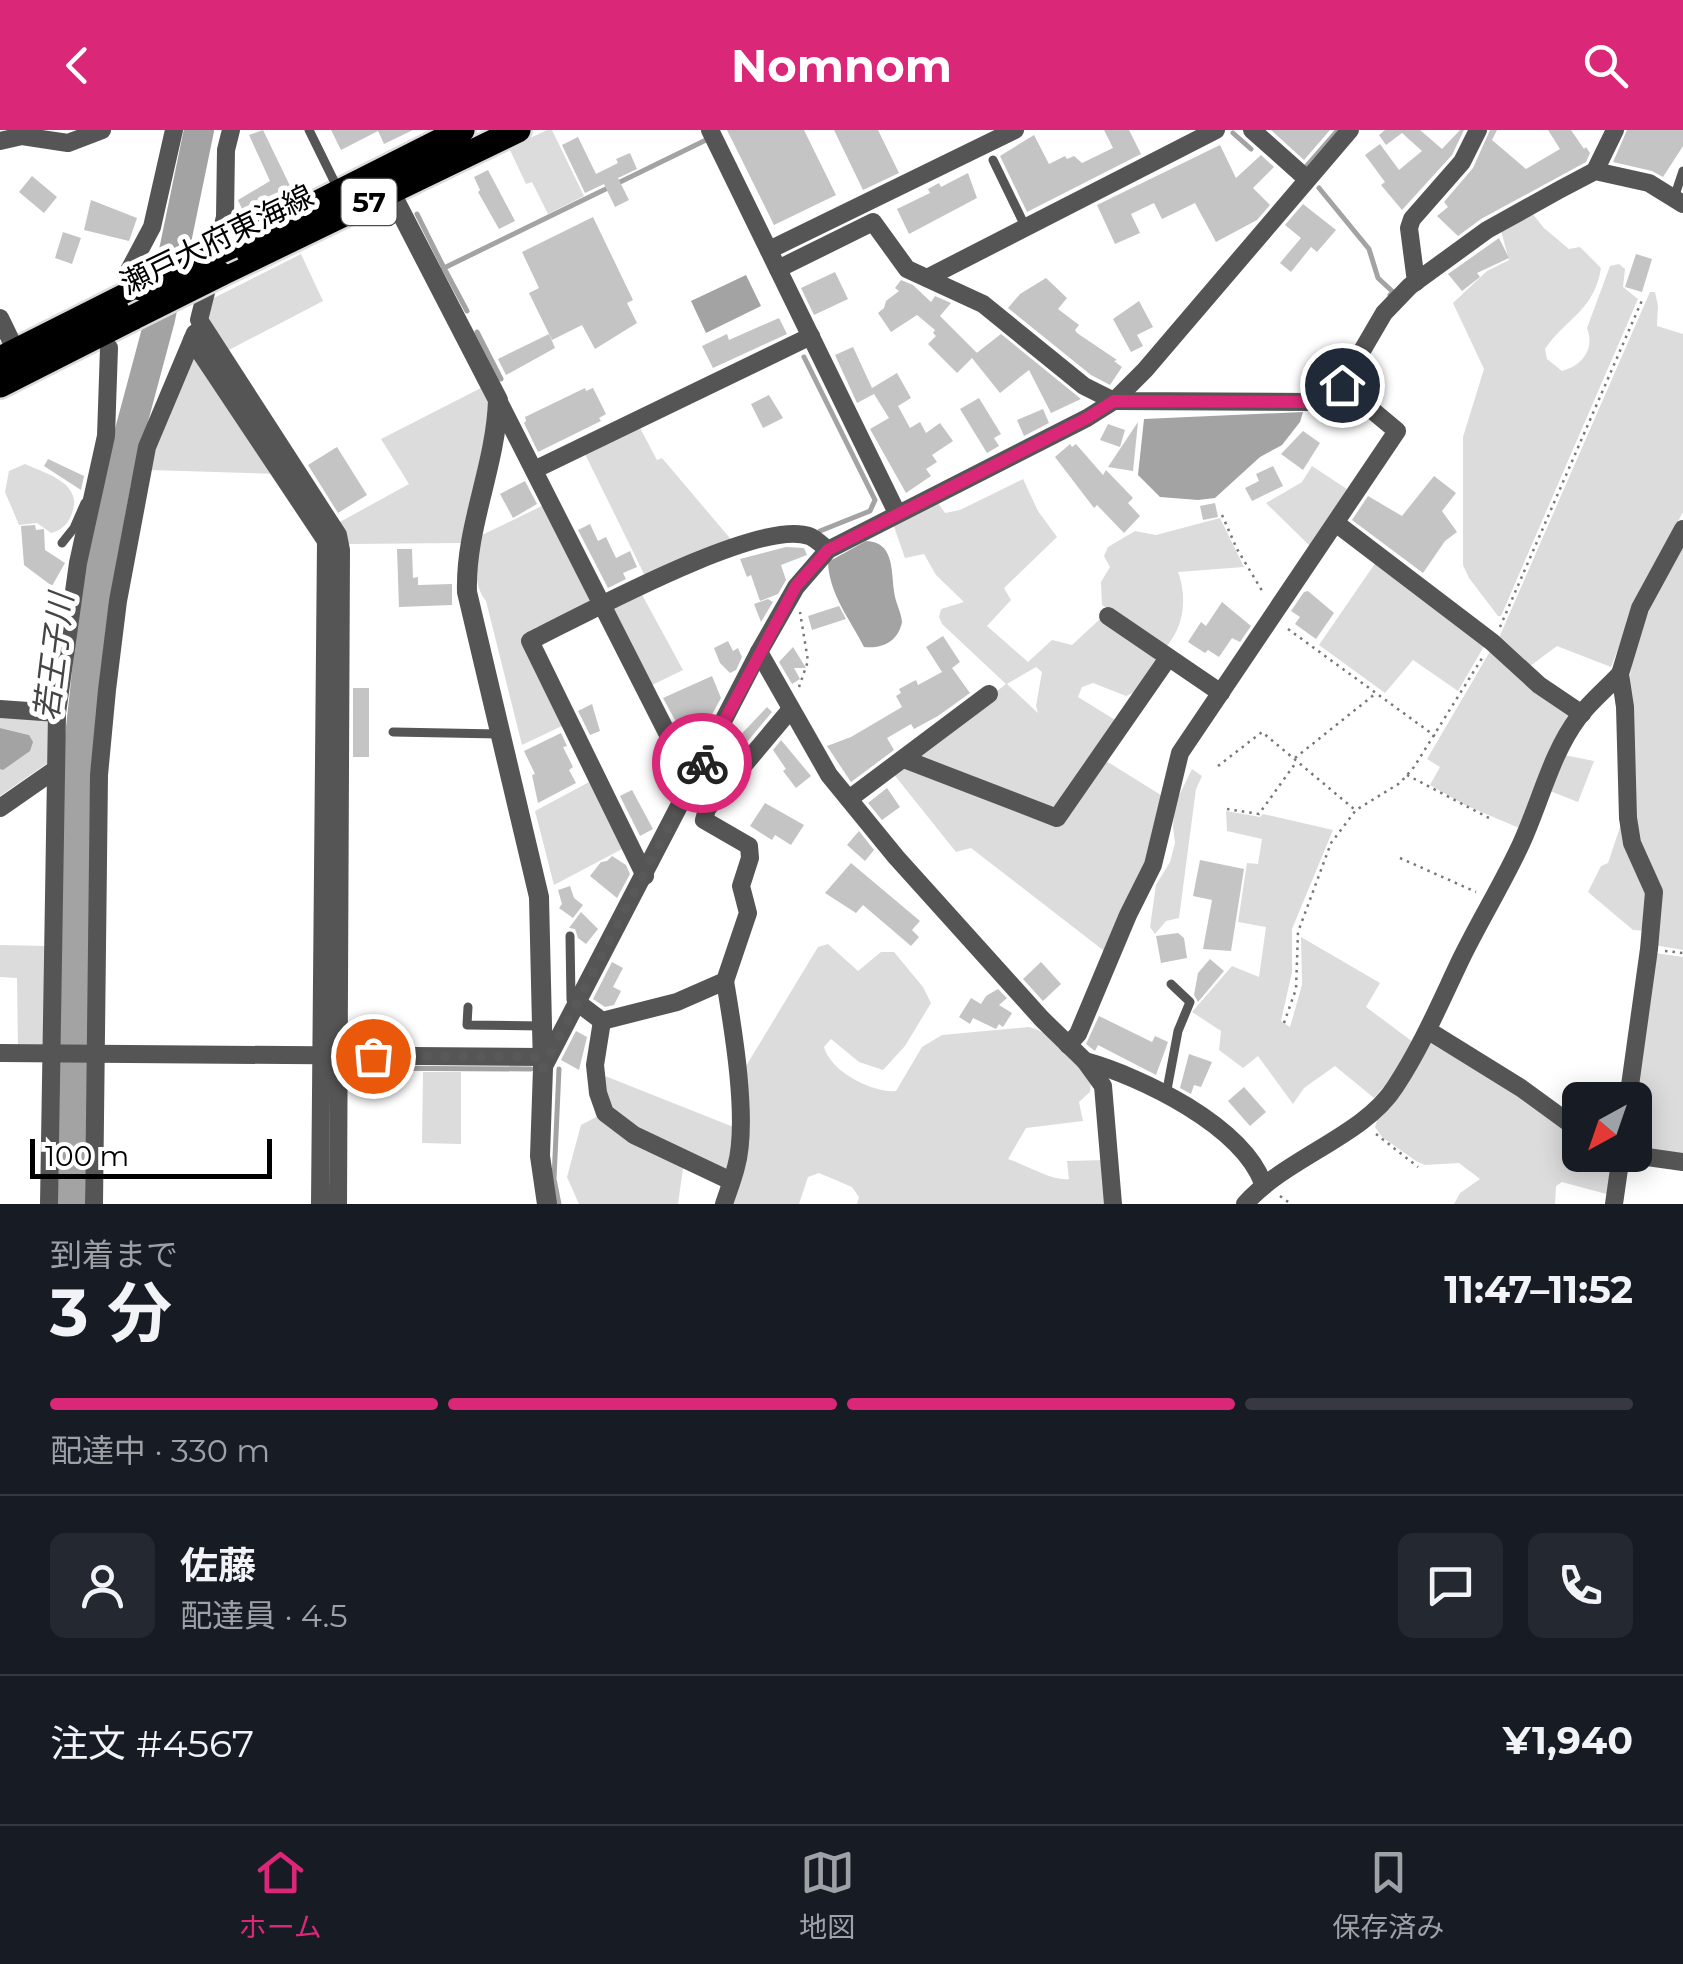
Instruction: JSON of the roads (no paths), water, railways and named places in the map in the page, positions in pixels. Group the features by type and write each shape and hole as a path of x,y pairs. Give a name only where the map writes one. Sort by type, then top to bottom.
{"main road":[{"name":"瀬戸大府東海線","path":"8,355 133,282 232,246 462,130"},
{"name":"瀬戸大府東海線","path":"0,385 518,130"}],"street":[{"path":"0,141 22,136 68,144 102,130"},
{"path":"133,282 152,227 174,130"},
{"path":"94,1204 99,775 118,602 147,447 199,320 225,217 226,150 222,130"},
{"path":"226,150 231,130"},
{"path":"710,130 898,513"},
{"path":"769,250 1014,130"},
{"path":"926,278 1216,130"},
{"path":"1252,130 1307,178"},
{"path":"543,1062 578,1003 796,586 828,550 1114,401 1145,370 1350,130"},
{"path":"1416,282 1409,228 1412,218 1462,162 1478,130"},
{"path":"778,268 873,222 907,269 983,304 1084,386 1114,401 1313,402 1342,385 1384,313 1416,282 1487,230 1595,171 1615,130"},
{"path":"1595,171 1650,182 1678,202"},
{"path":"390,192 692,782"},
{"path":"0,318 8,355"},
{"path":"199,320 338,534 342,550 330,1056 320,1204"},
{"path":"534,470 811,336"},
{"path":"192,340 326,541 330,1056 338,1204"},
{"path":"49,1204 57,713 78,563 106,436 109,348"},
{"path":"1068,1044 1078,1034 1128,915 1154,865 1180,754 1397,430 1342,385"},
{"path":"498,400 497,437 468,554 466,582 539,896 543,1062 540,1156 548,1204"},
{"path":"1337,524 1492,642 1539,686 1582,714"},
{"path":"1631,1082 1654,892 1632,842 1628,818 1620,674 1640,608 1683,529"},
{"path":"645,876 530,641 692,560 788,534 810,536 828,550"},
{"path":"1108,616 1221,693"},
{"path":"759,652 829,775 896,858 1086,1061 1103,1086 1113,1204"},
{"path":"904,758 1057,818 1168,658"},
{"path":"1245,1204 1263,1184 1359,1121 1392,1093 1430,1031 1462,957 1494,900 1534,816 1563,742 1582,714 1620,674"},
{"path":"849,799 990,694"},
{"path":"0,708 57,713"},
{"path":"724,1204 737,1166 740,1125 734,1033 725,980 748,913 741,886 750,858 749,846 704,820 707,810 790,708"},
{"path":"0,808 56,769"},
{"path":"602,1021 677,1002 725,980"},
{"path":"578,1003 602,1021"},
{"path":"602,1021 595,1064 605,1113 618,1126 731,1181"},
{"path":"1430,1031 1562,1118"},
{"path":"0,1053 543,1062"},
{"path":"1086,1061 1119,1070 1166,1095 1234,1143 1263,1184"},
{"path":"1652,1159 1683,1162"},
{"path":"1614,1204 1619,1172"}],"lane":[{"path":"308,130 339,192"},
{"path":"993,160 1026,226"},
{"path":"1678,202 1683,171"},
{"path":"62,543 74,528 83,504 94,494"},
{"path":"392,732 499,734"},
{"path":"570,936 571,1000 578,1003"},
{"path":"1166,1095 1178,1031 1190,1002 1171,984"},
{"path":"468,1008 467,1025 542,1026"}],"waterway":[{"name":"若王子川","path":"70,1204 79,746 95,598 116,483 160,319 199,130"},
{"path":"1305,168 1338,130"},
{"path":"1233,133 1251,149"},
{"path":"467,311 444,268 706,140"},
{"path":"1319,188 1369,249 1378,278 1393,292 1390,295"},
{"path":"417,214 444,268"},
{"path":"477,332 501,379"},
{"path":"804,357 875,500 870,511 820,531"},
{"path":"66,754 79,746"},
{"path":"351,1068 531,1069"},
{"path":"559,1069 554,1179 559,1204"},
{"path":"329,1187 329,1204"}]}
